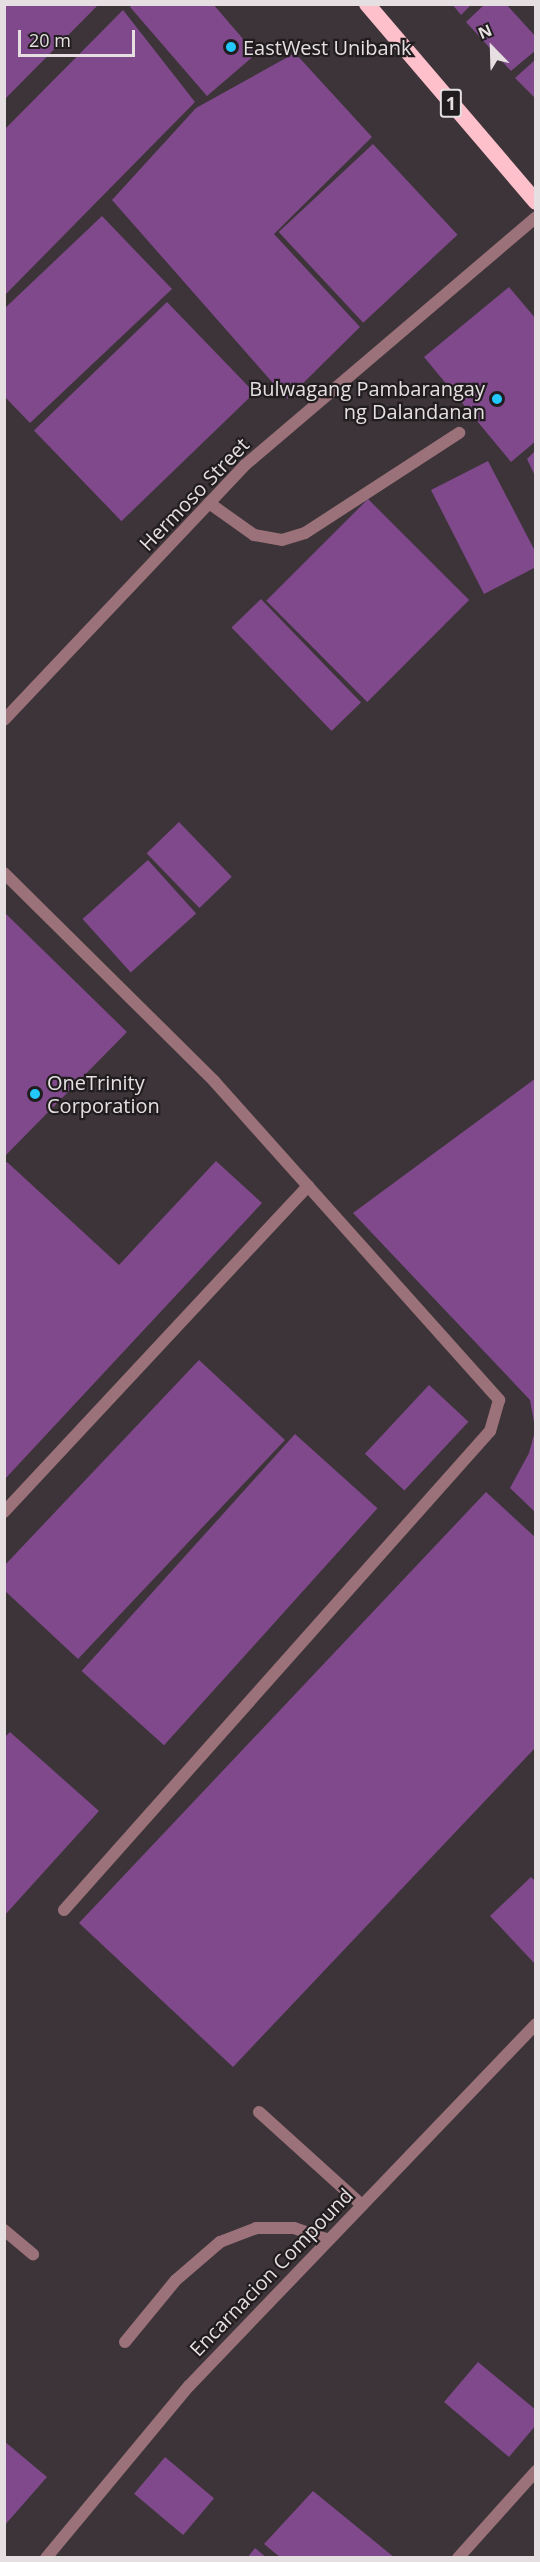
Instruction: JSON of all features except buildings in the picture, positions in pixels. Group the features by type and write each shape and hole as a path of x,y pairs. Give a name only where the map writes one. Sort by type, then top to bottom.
{"highway":[{"name":"1","path":"367,4 536,202"}],"street":[{"name":"Hermoso Street","path":"4,720 245,465 536,217"},
{"path":"209,503 254,535 282,540 305,533 459,433"},
{"path":"4,873 214,1081 499,1400 490,1431 64,1910"},
{"path":"4,1512 308,1186"},
{"name":"Encarnacion Compound","path":"46,2558 189,2386 536,2024"},
{"path":"259,2112 362,2205"},
{"path":"125,2342 176,2280 220,2242 256,2228 294,2228 328,2240"},
{"path":"4,2230 33,2254"},
{"path":"458,2558 536,2471"}],"place":[{"name":"EastWest Unibank","path":"231,47"},
{"name":"Bulwagang Pambarangay ng Dalandanan","path":"497,399"},
{"name":"OneTrinity Corporation","path":"35,1094"}]}
